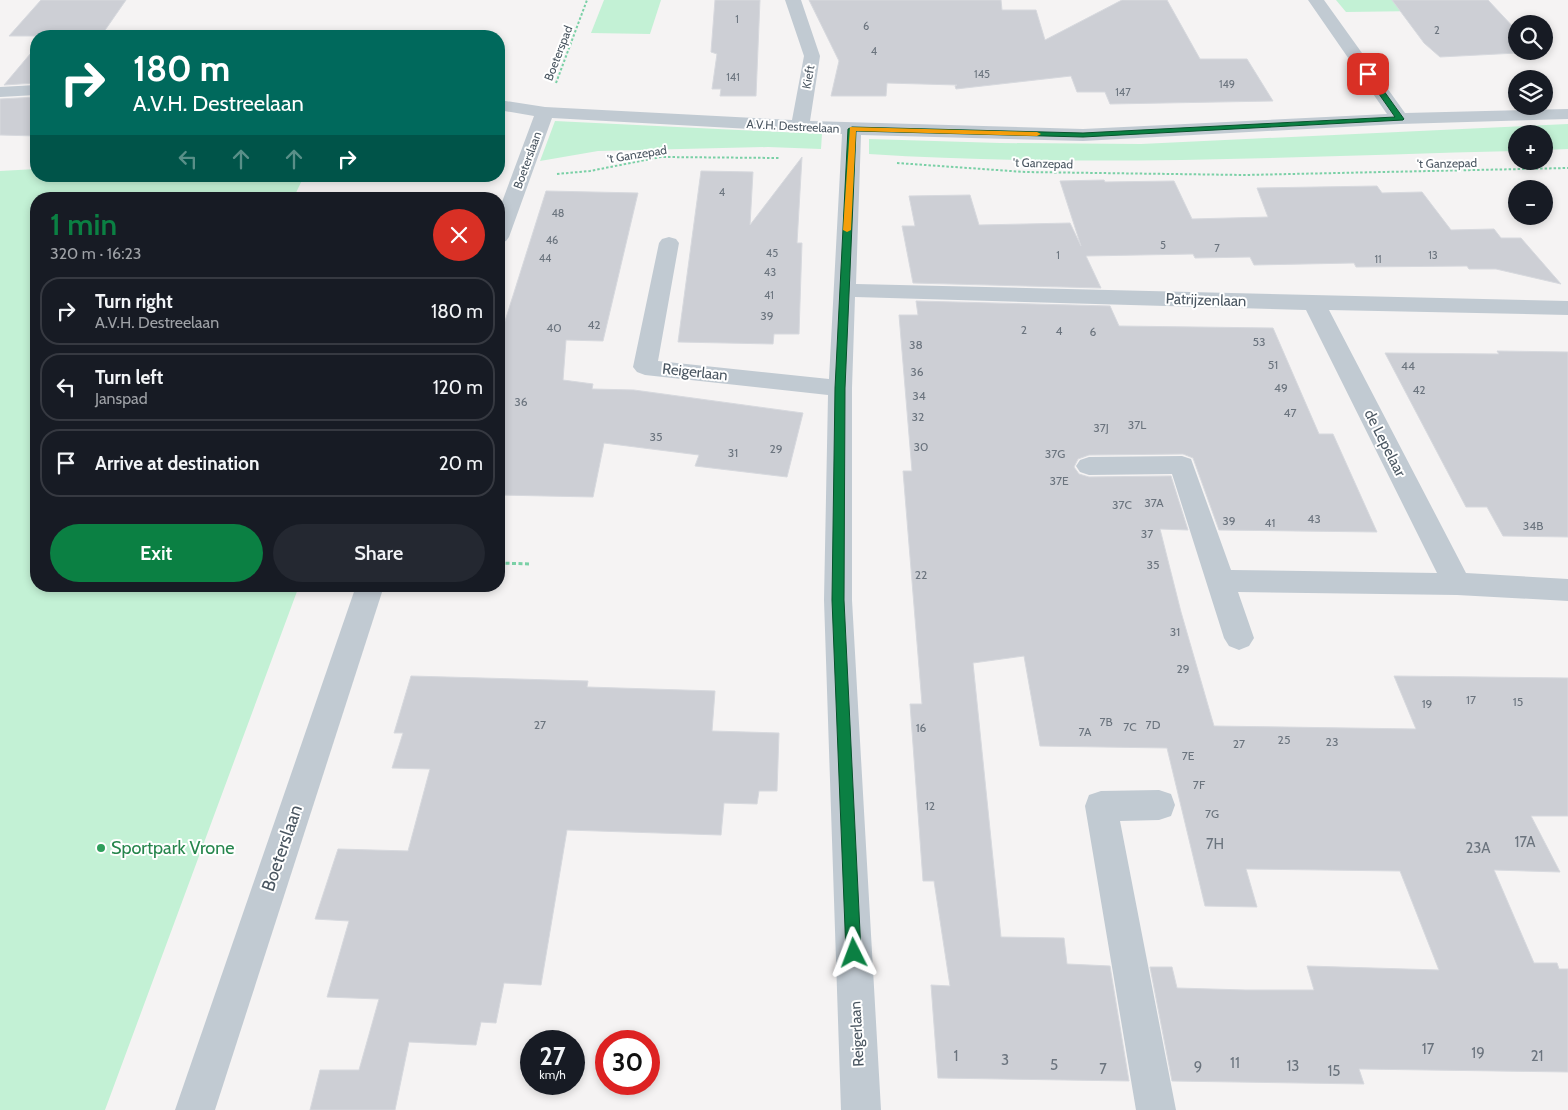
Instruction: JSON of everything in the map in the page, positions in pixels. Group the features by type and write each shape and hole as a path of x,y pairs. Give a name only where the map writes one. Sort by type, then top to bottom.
{"street":[{"name":"Kieft","path":"793,0 812,56 800,126"},
{"path":"1316,0 1400,119"},
{"path":"0,92 30,90"},
{"name":"A.V.H. Destreelaan","path":"505,106 545,112 852,129 1083,135 1400,119 1568,114"},
{"name":"Boeterslaan","path":"505,221 545,112"},
{"name":"Reigerlaan","path":"852,129 840,388 838,600 861,1110"},
{"name":"Reigerlaan","path":"669,243 645,367 840,388"},
{"name":"Patrijzenlaan","path":"844,290 1568,308"},
{"name":"de Lepelaar","path":"1314,303 1457,584"},
{"path":"1089,466 1182,465 1238,638"},
{"path":"1220,582 1457,584 1568,590"},
{"name":"Boeterslaan","path":"194,1110 368,592"},
{"path":"1156,1110 1101,806 1159,805"}],"path":[{"name":"Boeterspad","path":"545,112 587,0"},
{"name":"'t Ganzepad","path":"520,182 533,177 590,171 661,157 785,158"},
{"name":"'t Ganzepad","path":"852,158 926,166 1025,172 1236,175 1568,168"},
{"path":"505,563 531,564"}],"green space":[{"path":"604,0 661,0 650,34 591,33"},
{"path":"1336,0 1409,0 1419,11 1346,12"},
{"path":"555,121 822,134 821,149 768,147 598,151 540,161"},
{"path":"1568,124 1568,149 1553,150 1553,125 1547,125"},
{"path":"1508,127 1508,151 1112,161 950,158 869,154 869,139 1000,143 1141,144"},
{"name":"Sportpark Vrone","path":"30,169 30,182 301,182 296,192 30,192 30,592 297,592 105,1110 0,1110 0,171"}],"building":[{"path":"41,0 126,0 105,30 30,30 30,36 9,36"},
{"path":"715,0 760,0 756,96 720,96 721,89 712,89 717,54 711,52"},
{"path":"809,0 1001,0 1002,10 1036,10 1045,40 1122,0 1167,0 1200,59 1247,59 1273,101 1110,104 1105,92 1077,92 1071,76 956,89 955,86 957,85 887,83 886,96 831,96 839,61"},
{"path":"1392,0 1488,0 1508,21 1508,53 1440,57 1424,43"},
{"path":"30,54 30,83 4,85"},
{"path":"30,97 30,136 0,135 0,99"},
{"path":"802,157 797,243 802,243 799,334 774,334 773,344 678,342 701,171 753,172 750,225"},
{"path":"1104,180 1105,182 1174,181 1192,219 1268,217 1257,188 1377,186 1382,193 1422,192 1451,230 1494,229 1501,238 1521,238 1561,284 1496,269 1469,269 1467,266 1356,267 1354,263 1254,265 1250,257 1195,258 1193,254 1086,256 1101,288 913,283 902,226 915,226 909,196 970,195 979,225 1070,223 1081,246 1060,181"},
{"path":"546,191 638,193 603,341 566,340 563,380 593,384 592,389 634,390 803,413 787,477 695,466 699,455 604,443 593,497 505,495 505,321"},
{"path":"916,301 1110,306 1119,326 1273,328 1319,434 1333,434 1377,532 1219,530 1193,458 1183,454 1089,455 1078,459 1074,467 1079,474 1089,477 1171,476 1188,530 1160,529 1181,612 1214,726 1416,729 1394,676 1568,678 1568,816 1531,816 1560,872 1494,870 1534,963 1557,963 1559,969 1568,969 1568,1072 1359,1069 1364,1084 1172,1081 1150,967 1172,967 1177,988 1245,990 1314,990 1307,966 1439,970 1400,871 1246,869 1257,907 1205,906 1167,748 1040,746 1024,656 973,663 1001,937 1064,938 1067,964 1110,966 1129,1081 938,1078 931,985 950,986 934,881 923,881 910,704 922,704 903,471 912,471 899,315 918,315"},
{"path":"1497,351 1568,352 1568,537 1503,536 1487,507 1466,507 1385,353 1499,354"},
{"path":"411,676 588,681 587,687 715,691 712,731 779,733 777,791 759,791 757,804 724,803 721,835 567,830 541,985 504,983 496,1023 481,1022 476,1045 409,1042 395,1110 310,1110 320,1070 359,1070 379,999 327,997 349,921 315,919 338,849 408,851 430,769 392,768 403,733 394,733"}],"slow traffic":[{"path":"847,230 852,129 1037,134"}],"place":[{"name":"Sportpark Vrone","path":"101,848"}],"route":[{"path":"854,953 838,600 840,388 852,129 1083,135 1400,119 1368,74"}]}
